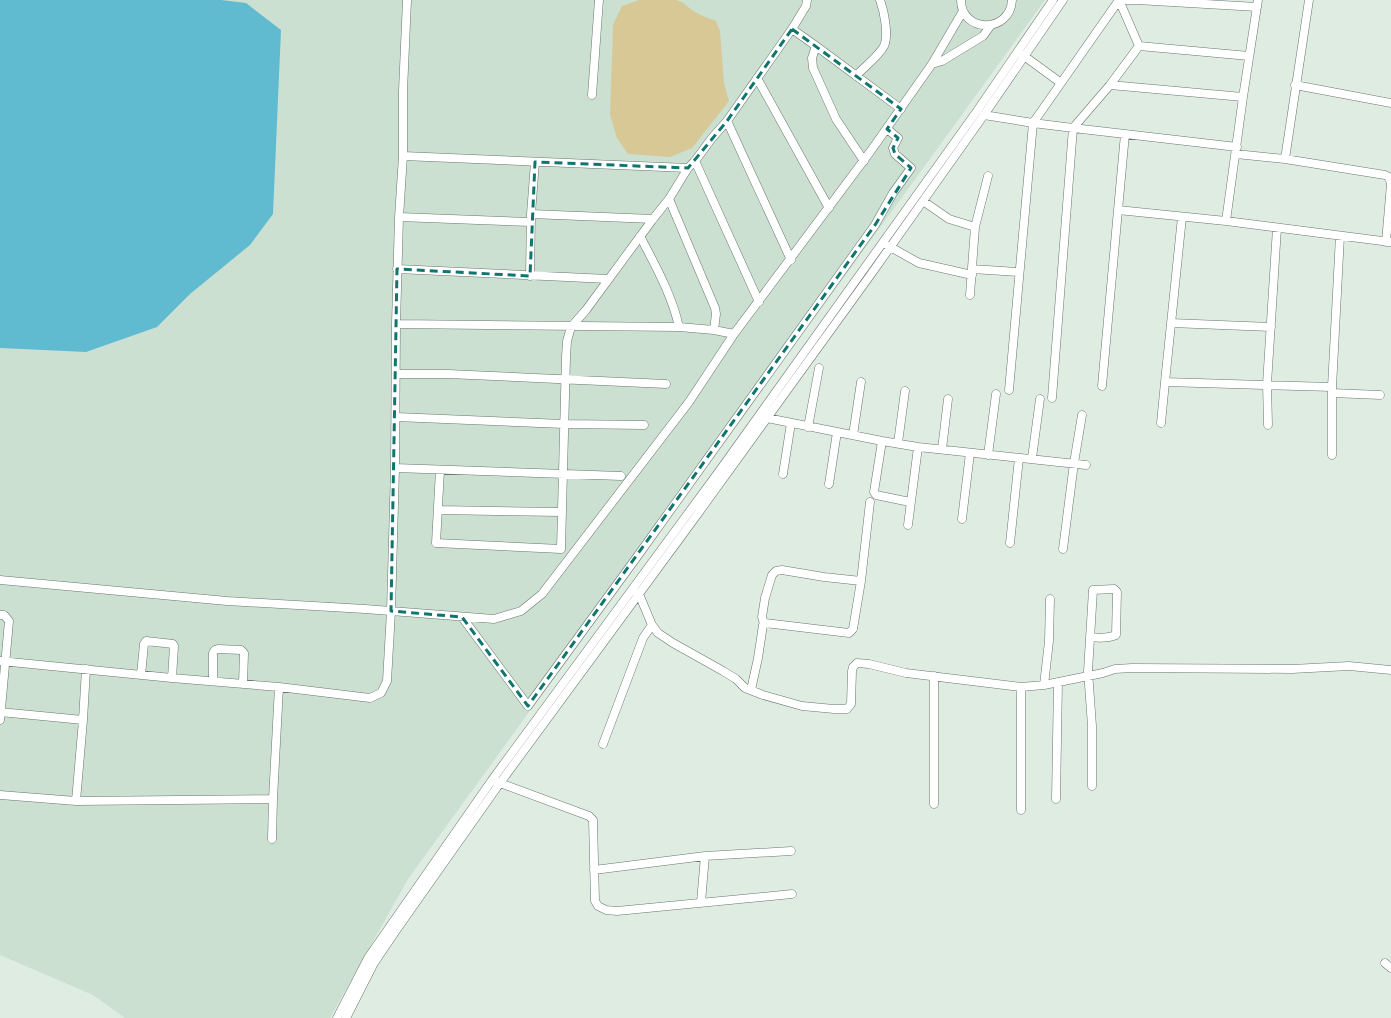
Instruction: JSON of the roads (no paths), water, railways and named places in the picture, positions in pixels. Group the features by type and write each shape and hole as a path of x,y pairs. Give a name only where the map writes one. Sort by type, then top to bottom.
{"street":[{"path":"2,661 279,687 370,698 382,693 387,681 391,611 396,418 397,269 407,0"},
{"path":"592,95 599,0"},
{"path":"440,470 436,543 561,549 567,340 571,327 586,310 652,219 669,199 688,168 727,121 792,29 806,6 807,0"},
{"path":"856,76 885,44 886,28 880,0"},
{"path":"961,0 963,11 968,18 974,23 982,26 998,23 1004,19 1009,12 1012,0"},
{"path":"886,245 922,201 984,115 1053,0"},
{"path":"340,1018 378,957 496,782 636,592 886,245 977,111 1063,0"},
{"path":"1119,0 1257,3 1226,221"},
{"path":"1119,0 1139,46"},
{"path":"1009,390 1034,123 1060,83 1119,0"},
{"path":"1285,159 1309,0"},
{"path":"0,580 227,601 494,619 521,611 542,594 689,402 734,334 791,260 887,129 932,64 963,11"},
{"path":"932,64 942,62 983,36 991,25"},
{"path":"792,29 901,109"},
{"path":"816,46 812,58 813,68 836,119 864,161"},
{"path":"1139,46 1249,56"},
{"path":"1052,398 1073,128 1110,86 1139,46"},
{"path":"1021,54 1060,83"},
{"path":"757,78 829,208"},
{"path":"1295,85 1391,103"},
{"path":"1110,86 1243,97"},
{"path":"984,115 1236,150 1385,175 1389,177 1390,184 1389,242 1226,221 1118,210"},
{"path":"727,121 791,260"},
{"path":"462,617 528,706 866,238 893,193 911,168 895,154 893,148 898,138 887,129"},
{"path":"1102,386 1125,134"},
{"path":"402,156 688,168"},
{"path":"695,161 759,302"},
{"path":"530,276 531,218 535,162"},
{"path":"970,295 975,227 988,176"},
{"path":"669,199 715,308 716,314 714,330"},
{"path":"922,201 949,219 975,227"},
{"path":"399,217 652,219"},
{"path":"1161,423 1182,217"},
{"path":"1268,425 1267,384 1277,228"},
{"path":"640,236 659,273 676,312 678,327"},
{"path":"1332,454 1332,390 1340,236"},
{"path":"886,245 919,263 972,272 1020,272"},
{"path":"397,269 608,279"},
{"path":"1171,323 1271,328"},
{"path":"396,324 678,327 714,330 734,334"},
{"path":"808,427 818,368"},
{"path":"396,374 448,374 666,384"},
{"path":"853,435 862,382"},
{"path":"1165,382 1267,384 1380,395"},
{"path":"898,443 905,390"},
{"path":"988,455 996,394"},
{"path":"942,449 948,399"},
{"path":"1032,458 1040,399"},
{"path":"1063,549 1082,415"},
{"path":"763,416 808,427 882,441 970,453 1032,458 1086,465"},
{"path":"396,418 564,424 644,425"},
{"path":"783,474 791,423"},
{"path":"829,484 838,432"},
{"path":"882,441 874,492 876,495 882,497 910,502"},
{"path":"908,525 918,446"},
{"path":"962,519 970,453"},
{"path":"1010,543 1019,458"},
{"path":"395,468 621,476"},
{"path":"764,624 849,633 853,629 870,502"},
{"path":"438,510 562,512"},
{"path":"751,690 764,624 762,617 765,598 772,575 776,571 782,570 860,581"},
{"path":"1090,637 1112,637 1116,635 1117,592 1114,590 1093,590 1090,637 1088,671 1092,726 1092,786"},
{"path":"636,592 652,625 658,633 672,643 723,671 745,688 763,695 802,706 847,709 851,704 852,667 857,663 906,672 1020,687 1044,685 1115,669 1132,668 1197,670 1292,669 1349,666 1391,670"},
{"path":"1044,685 1050,599"},
{"path":"0,615 4,615 9,621 2,661 0,715 83,720"},
{"path":"603,744 643,638 652,625"},
{"path":"141,675 144,644 146,641 150,641 173,644 175,649 172,678"},
{"path":"213,681 215,650 241,650 244,653 243,684"},
{"path":"76,801 86,669"},
{"path":"934,676 934,804"},
{"path":"1056,799 1058,682"},
{"path":"272,839 279,687"},
{"path":"1020,687 1021,810"},
{"path":"496,782 589,816 593,820 595,901 598,906 606,910 617,911 792,894"},
{"path":"0,795 76,801 273,799"},
{"path":"594,870 706,856 791,851"},
{"path":"702,902 706,856"}],"water":[{"path":"0,0 221,0 246,3 281,30 273,214 250,245 190,294 157,327 86,352 0,348"}]}
